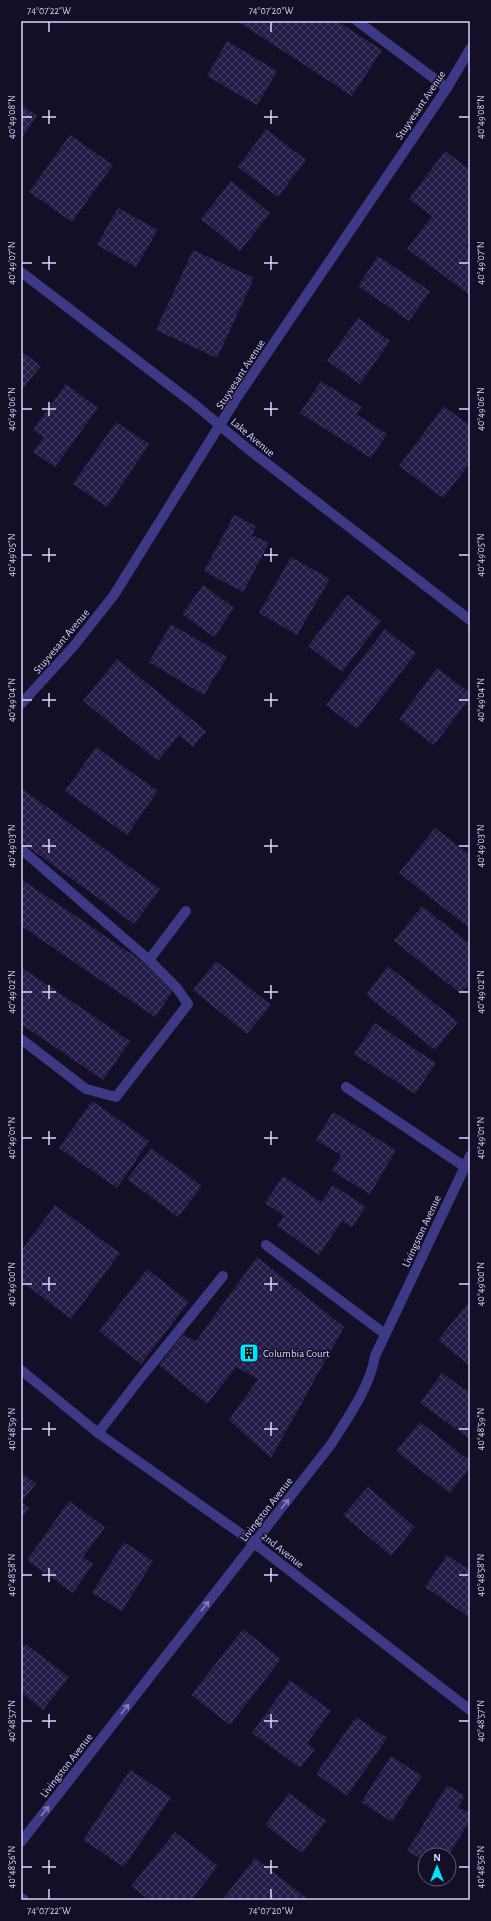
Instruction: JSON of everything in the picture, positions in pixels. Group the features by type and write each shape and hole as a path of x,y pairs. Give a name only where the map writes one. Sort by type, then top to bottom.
{"street":[{"path":"357,21 446,88"},
{"name":"Stuyvesant Avenue","path":"21,704 72,647 114,595 236,399 446,88 470,50"},
{"name":"Lake Avenue","path":"21,272 221,425 248,449 470,620"},
{"path":"21,849 149,960 176,987 188,1004 116,1097 86,1089 21,1038"},
{"path":"149,960 186,911"},
{"path":"346,1087 465,1167"},
{"name":"Livingston Avenue","path":"21,1842 332,1444 354,1407 373,1368 375,1356 385,1334 470,1156"},
{"path":"266,1245 385,1334"},
{"path":"98,1433 223,1276"},
{"name":"2nd Avenue","path":"21,1370 98,1433 254,1543 470,1710"}],"building":[{"path":"237,21 337,21 382,50 352,96"},
{"path":"227,41 277,71 257,105 207,76"},
{"path":"21,104 37,116 21,139"},
{"path":"266,129 306,160 278,197 238,167"},
{"path":"70,135 113,165 72,222 29,192"},
{"path":"445,151 470,170 470,241 466,246 470,249 470,295 407,249 432,216 409,199"},
{"path":"231,181 270,213 240,251 201,219"},
{"path":"118,208 158,230 136,267 97,245"},
{"path":"193,250 254,278 217,358 156,330"},
{"path":"378,256 430,291 409,321 358,286"},
{"path":"358,318 390,341 360,384 327,361"},
{"path":"21,351 41,366 21,391"},
{"path":"321,381 362,407 356,414 387,434 371,458 300,413"},
{"path":"66,384 98,408 55,467 33,452 44,437 33,430"},
{"path":"444,406 470,426 470,463 443,498 399,466"},
{"path":"116,422 149,444 107,507 73,484"},
{"path":"234,515 256,526 252,535 269,543 243,592 204,571"},
{"path":"291,557 330,579 297,635 259,613"},
{"path":"203,585 234,608 214,637 182,614"},
{"path":"347,595 381,621 342,672 308,646"},
{"path":"171,624 227,657 204,695 149,662"},
{"path":"385,629 416,653 357,729 326,705"},
{"path":"117,659 206,731 193,747 179,735 158,761 83,701"},
{"path":"437,668 470,693 470,698 434,745 399,719"},
{"path":"96,747 158,791 127,835 65,791"},
{"path":"21,788 160,889 134,924 21,842"},
{"path":"435,828 470,855 470,924 468,927 399,873"},
{"path":"21,879 177,985 155,1017 21,926"},
{"path":"422,906 470,944 470,983 461,994 394,941"},
{"path":"216,961 271,1005 247,1034 193,990"},
{"path":"388,966 458,1022 435,1050 366,995"},
{"path":"21,967 130,1041 103,1080 21,1024"},
{"path":"375,1023 436,1063 415,1094 354,1054"},
{"path":"92,1101 149,1141 117,1188 59,1148"},
{"path":"333,1112 396,1150 370,1194 332,1171 341,1155 316,1140"},
{"path":"151,1148 202,1186 178,1217 127,1179"},
{"path":"283,1176 321,1202 333,1185 366,1207 352,1227 342,1221 319,1255 277,1226 284,1216 265,1203"},
{"path":"55,1205 120,1253 71,1319 21,1281 21,1251"},
{"name":"Columbia Court","path":"257,1257 344,1327 271,1458 229,1420 258,1379 236,1367 207,1404 159,1365 183,1335 196,1341"},
{"path":"147,1269 189,1302 141,1364 99,1331"},
{"path":"468,1303 470,1305 470,1366 438,1340"},
{"path":"442,1373 470,1393 470,1439 420,1403"},
{"path":"420,1422 470,1461 470,1467 450,1493 396,1451"},
{"path":"21,1472 36,1484 21,1502"},
{"path":"368,1487 415,1527 391,1556 343,1515"},
{"path":"69,1501 105,1527 83,1557 93,1564 73,1593 27,1560"},
{"path":"21,1502 29,1508 21,1518"},
{"path":"124,1542 153,1561 122,1611 92,1593"},
{"path":"447,1555 470,1570 470,1618 425,1587"},
{"path":"243,1629 281,1659 230,1725 191,1695"},
{"path":"26,1644 69,1677 43,1710 21,1692 21,1650"},
{"path":"290,1680 331,1711 307,1743 315,1749 300,1768 252,1733"},
{"path":"356,1717 387,1738 347,1796 316,1774"},
{"path":"391,1756 422,1776 392,1822 361,1802"},
{"path":"130,1770 171,1797 124,1867 83,1840"},
{"path":"447,1785 465,1796 458,1807 470,1813 470,1820 454,1847 417,1847 417,1857 407,1851"},
{"path":"289,1793 326,1821 302,1853 265,1825"},
{"path":"175,1832 218,1866 191,1900 149,1900 131,1886"},
{"path":"255,1858 309,1900 222,1900"}],"place":[{"name":"Columbia Court","path":"249,1353"}]}
